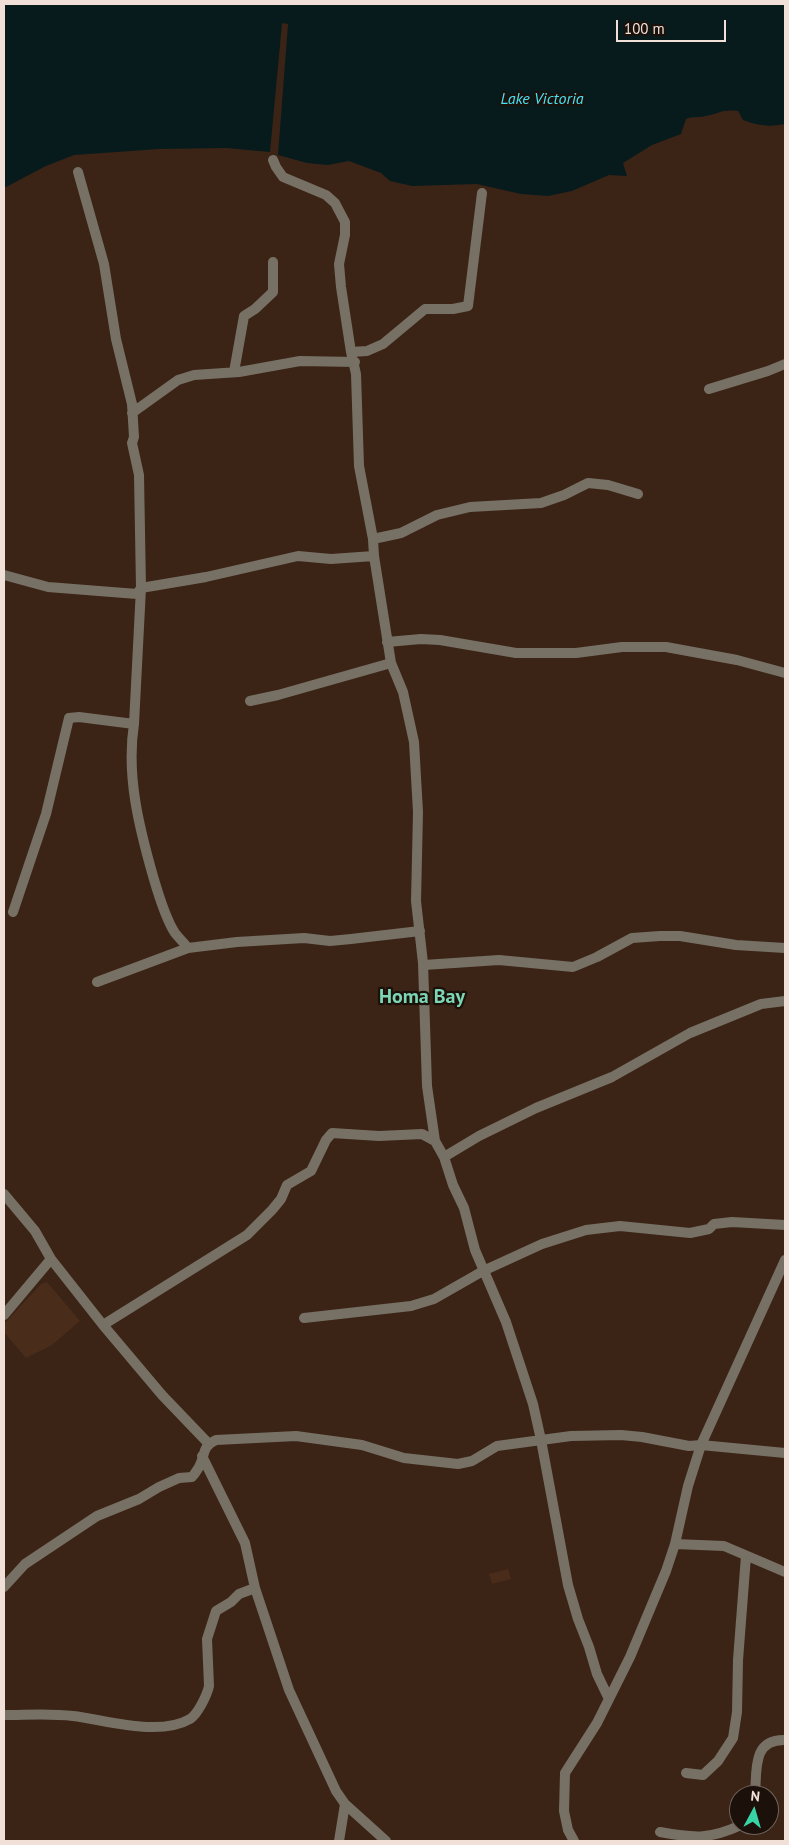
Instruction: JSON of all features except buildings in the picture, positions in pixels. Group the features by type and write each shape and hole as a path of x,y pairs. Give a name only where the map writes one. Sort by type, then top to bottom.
{"street":[{"path":"273,160 283,178 326,196 335,203 345,222 345,236 339,264 353,357 359,466 373,539 391,664 403,692 414,742 418,812 416,901 424,963 427,1086 435,1141 444,1157 453,1185 464,1208 475,1250 506,1322 533,1404 568,1585 578,1619 609,1700"},
{"path":"78,172 104,264 116,338 132,404 134,437 132,443 139,475 141,588 134,724 131,739 132,780 142,836 159,896 174,932 188,948"},
{"path":"132,412 178,380 194,375 267,368 300,361 353,357 383,344 425,309 453,309 468,306 482,193"},
{"path":"234,372 244,316 255,309 273,292 273,262"},
{"path":"709,389 785,364"},
{"path":"373,539 401,533 437,515 470,507 541,503 564,495 588,483 608,484 638,494"},
{"path":"4,575 48,587 137,594 141,588 206,577 298,556 332,560 374,556"},
{"path":"387,642 421,639 440,640 529,654 576,652 622,647 666,647 737,660 785,672"},
{"path":"250,701 391,664"},
{"path":"13,912 46,814 69,718 79,717 134,724"},
{"path":"97,982 188,948 237,942 294,939 330,941 420,931"},
{"path":"424,963 424,965 499,960 573,967 597,957 632,938 660,936 680,936 736,945 785,948"},
{"path":"444,1157 479,1136 536,1108 612,1077 683,1036 761,1004 785,1001"},
{"path":"103,1325 246,1235 272,1210 281,1199 287,1185 311,1171 326,1140 332,1133 379,1136 422,1134 435,1141"},
{"path":"4,1194 35,1231 51,1259 103,1325 162,1395 208,1443"},
{"path":"304,1318 411,1306 442,1295 483,1271 542,1244 602,1227 620,1226 690,1233 709,1229 714,1224 732,1222 785,1225"},
{"path":"4,1315 51,1259"},
{"path":"574,1841 568,1830 564,1811 565,1773 597,1724 634,1648 666,1571 688,1486 701,1445 785,1260"},
{"path":"4,1586 25,1564 97,1516 139,1499 158,1487 179,1478 192,1477 200,1465 208,1443 216,1440 296,1436 362,1444 404,1458 458,1464 472,1461 497,1446 571,1436 622,1435 689,1446 701,1445 785,1453"},
{"path":"202,1456 245,1543 255,1588 289,1690 336,1791 344,1804 386,1841"},
{"path":"674,1544 724,1546 785,1572"},
{"path":"686,1773 703,1775 718,1761 733,1738 737,1712 738,1660 746,1556"},
{"path":"4,1715 70,1716 125,1725 156,1727 176,1724 191,1718 207,1693 209,1686 207,1639 216,1611 231,1602 239,1594 255,1588"},
{"path":"755,1785 759,1754 764,1745 772,1740 785,1740"},
{"path":"339,1841 344,1804"},
{"path":"660,1832 697,1838 707,1837 729,1829"}],"shaded area":[{"path":"47,1282 80,1321 52,1345 26,1358 4,1332 4,1324 41,1284"},
{"path":"508,1569 511,1579 492,1584 489,1574"}],"water":[{"name":"Lake Victoria","path":"4,4 785,4 785,124 769,126 754,124 743,120 738,111 725,111 703,117 689,118 686,119 681,134 652,145 623,163 627,176 609,175 572,191 548,196 521,194 477,184 412,186 390,181 381,173 349,161 328,165 307,163 278,155 288,24 282,23 270,152 226,148 159,149 74,155 46,166 4,188"}],"district":[{"name":"Homa Bay","path":"422,997"}]}
